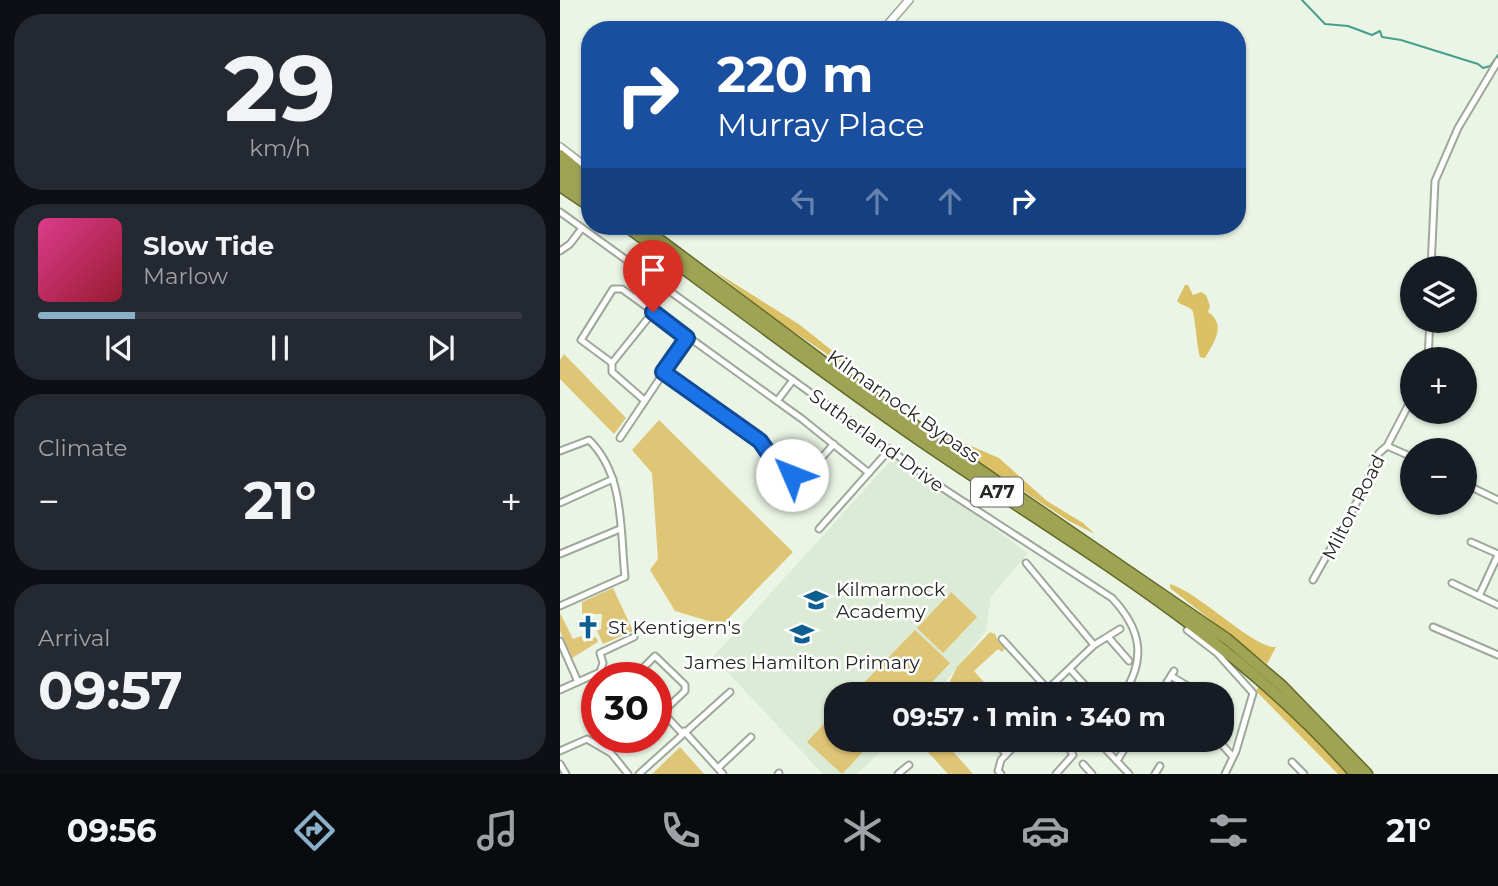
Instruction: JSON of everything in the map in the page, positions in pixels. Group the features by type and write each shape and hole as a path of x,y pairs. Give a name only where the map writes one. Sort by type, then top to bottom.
{"highway":[{"path":"560,155 581,172"},
{"path":"560,165 581,180"},
{"path":"560,176 581,191"},
{"path":"560,186 581,200"},
{"name":"Kilmarnock Bypass","path":"638,235 828,376 1163,601 1257,675 1355,774"},
{"name":"Kilmarnock Bypass","path":"653,235 844,377 1169,596 1227,639 1282,686 1367,774"}],"street":[{"path":"891,21 909,0"},
{"path":"1432,256 1435,181 1458,128 1498,61"},
{"path":"560,148 581,163"},
{"name":"Sutherland Drive","path":"560,212 581,227"},
{"path":"560,251 570,244 581,229"},
{"name":"Sutherland Drive","path":"592,235 944,489 1112,598 1126,613 1136,632 1138,657 1131,682"},
{"path":"635,298 650,276"},
{"path":"612,363 581,340 613,289 622,289 777,401 869,473"},
{"path":"644,400 612,372 612,363 653,312"},
{"path":"620,439 687,338"},
{"path":"663,372 760,441 774,461 796,478 805,476 834,444"},
{"path":"777,401 793,380"},
{"name":"Milton Road","path":"1313,580 1363,491 1379,453 1387,446 1400,421"},
{"path":"560,451 587,440 613,479 625,577 560,606"},
{"path":"1387,446 1400,452"},
{"path":"819,529 890,449"},
{"path":"560,503 613,479"},
{"path":"1477,490 1498,500"},
{"path":"560,554 620,529"},
{"path":"1472,542 1498,554 1479,596"},
{"path":"1026,563 1094,645"},
{"path":"1452,583 1498,605"},
{"path":"1433,627 1498,654"},
{"path":"1056,682 1094,645 1109,638 1119,629"},
{"path":"1187,630 1217,653 1253,693 1225,774"},
{"path":"560,690 603,670 600,653 634,637"},
{"path":"1109,638 1129,661"},
{"path":"1002,639 1042,682"},
{"path":"560,641 578,682"},
{"path":"1070,669 1082,682"},
{"path":"672,672 685,685 685,691 672,703"},
{"path":"1167,682 1172,674 1183,682"},
{"path":"639,774 730,692"},
{"path":"672,722 723,774"},
{"path":"718,768 751,737"},
{"path":"560,751 587,739 611,753 628,774"},
{"path":"1056,774 1073,755 1071,752"},
{"path":"1108,752 1129,774"},
{"path":"1117,761 1123,752"},
{"path":"1229,752 1233,757"},
{"path":"1002,774 998,771 1006,754"},
{"path":"1292,762 1304,774"},
{"path":"560,764 566,774"},
{"path":"1083,764 1090,774"},
{"path":"898,774 909,765"},
{"path":"1155,774 1160,766"}],"shaded area":[{"path":"713,270 800,325 840,357 849,369 769,315"},
{"path":"1185,285 1188,285 1193,295 1201,292 1206,295 1210,306 1208,312 1217,322 1217,334 1205,358 1200,357 1192,310 1177,301"},
{"path":"564,354 626,418 614,434 560,379 560,360"},
{"path":"659,420 793,552 722,625 675,611 650,570 658,559 652,473 632,450"},
{"path":"948,436 999,458 1047,501 1083,523 1095,534 1069,521 956,447 946,440"},
{"path":"894,457 1028,553 991,597 986,631 945,682 824,682 824,752 880,752 857,774 823,774 713,657"},
{"path":"1170,584 1196,598 1254,639 1276,647 1267,664 1170,588"},
{"path":"613,588 633,631 603,644 597,631 601,629 602,614 582,614 582,602"},
{"path":"951,592 977,617 943,653 917,628"},
{"path":"560,613 573,639 581,636 584,642 596,637 598,642 572,658 560,631"},
{"path":"915,630 950,663 932,682 865,682"},
{"path":"990,632 995,634 999,643 1007,646 1002,652 998,649 974,671 984,682 950,682 957,667"},
{"path":"1261,682 1331,750 1348,774 1338,774 1256,691"},
{"path":"824,724 824,752 863,752 842,774 807,742"},
{"path":"680,747 704,774 652,774"},
{"path":"928,752 954,752 973,774 948,774"}],"waterway":[{"path":"1302,0 1325,24 1348,26 1372,35 1380,31 1382,37 1401,40 1478,64 1483,68 1490,66 1498,55"}],"place":[{"name":"Kilmarnock Academy","path":"816,600"},
{"name":"St Kentigern's","path":"588,627"},
{"name":"James Hamilton Primary","path":"802,634"}],"route":[{"path":"653,312 687,338 663,372 760,441 774,461 792,475"}]}
